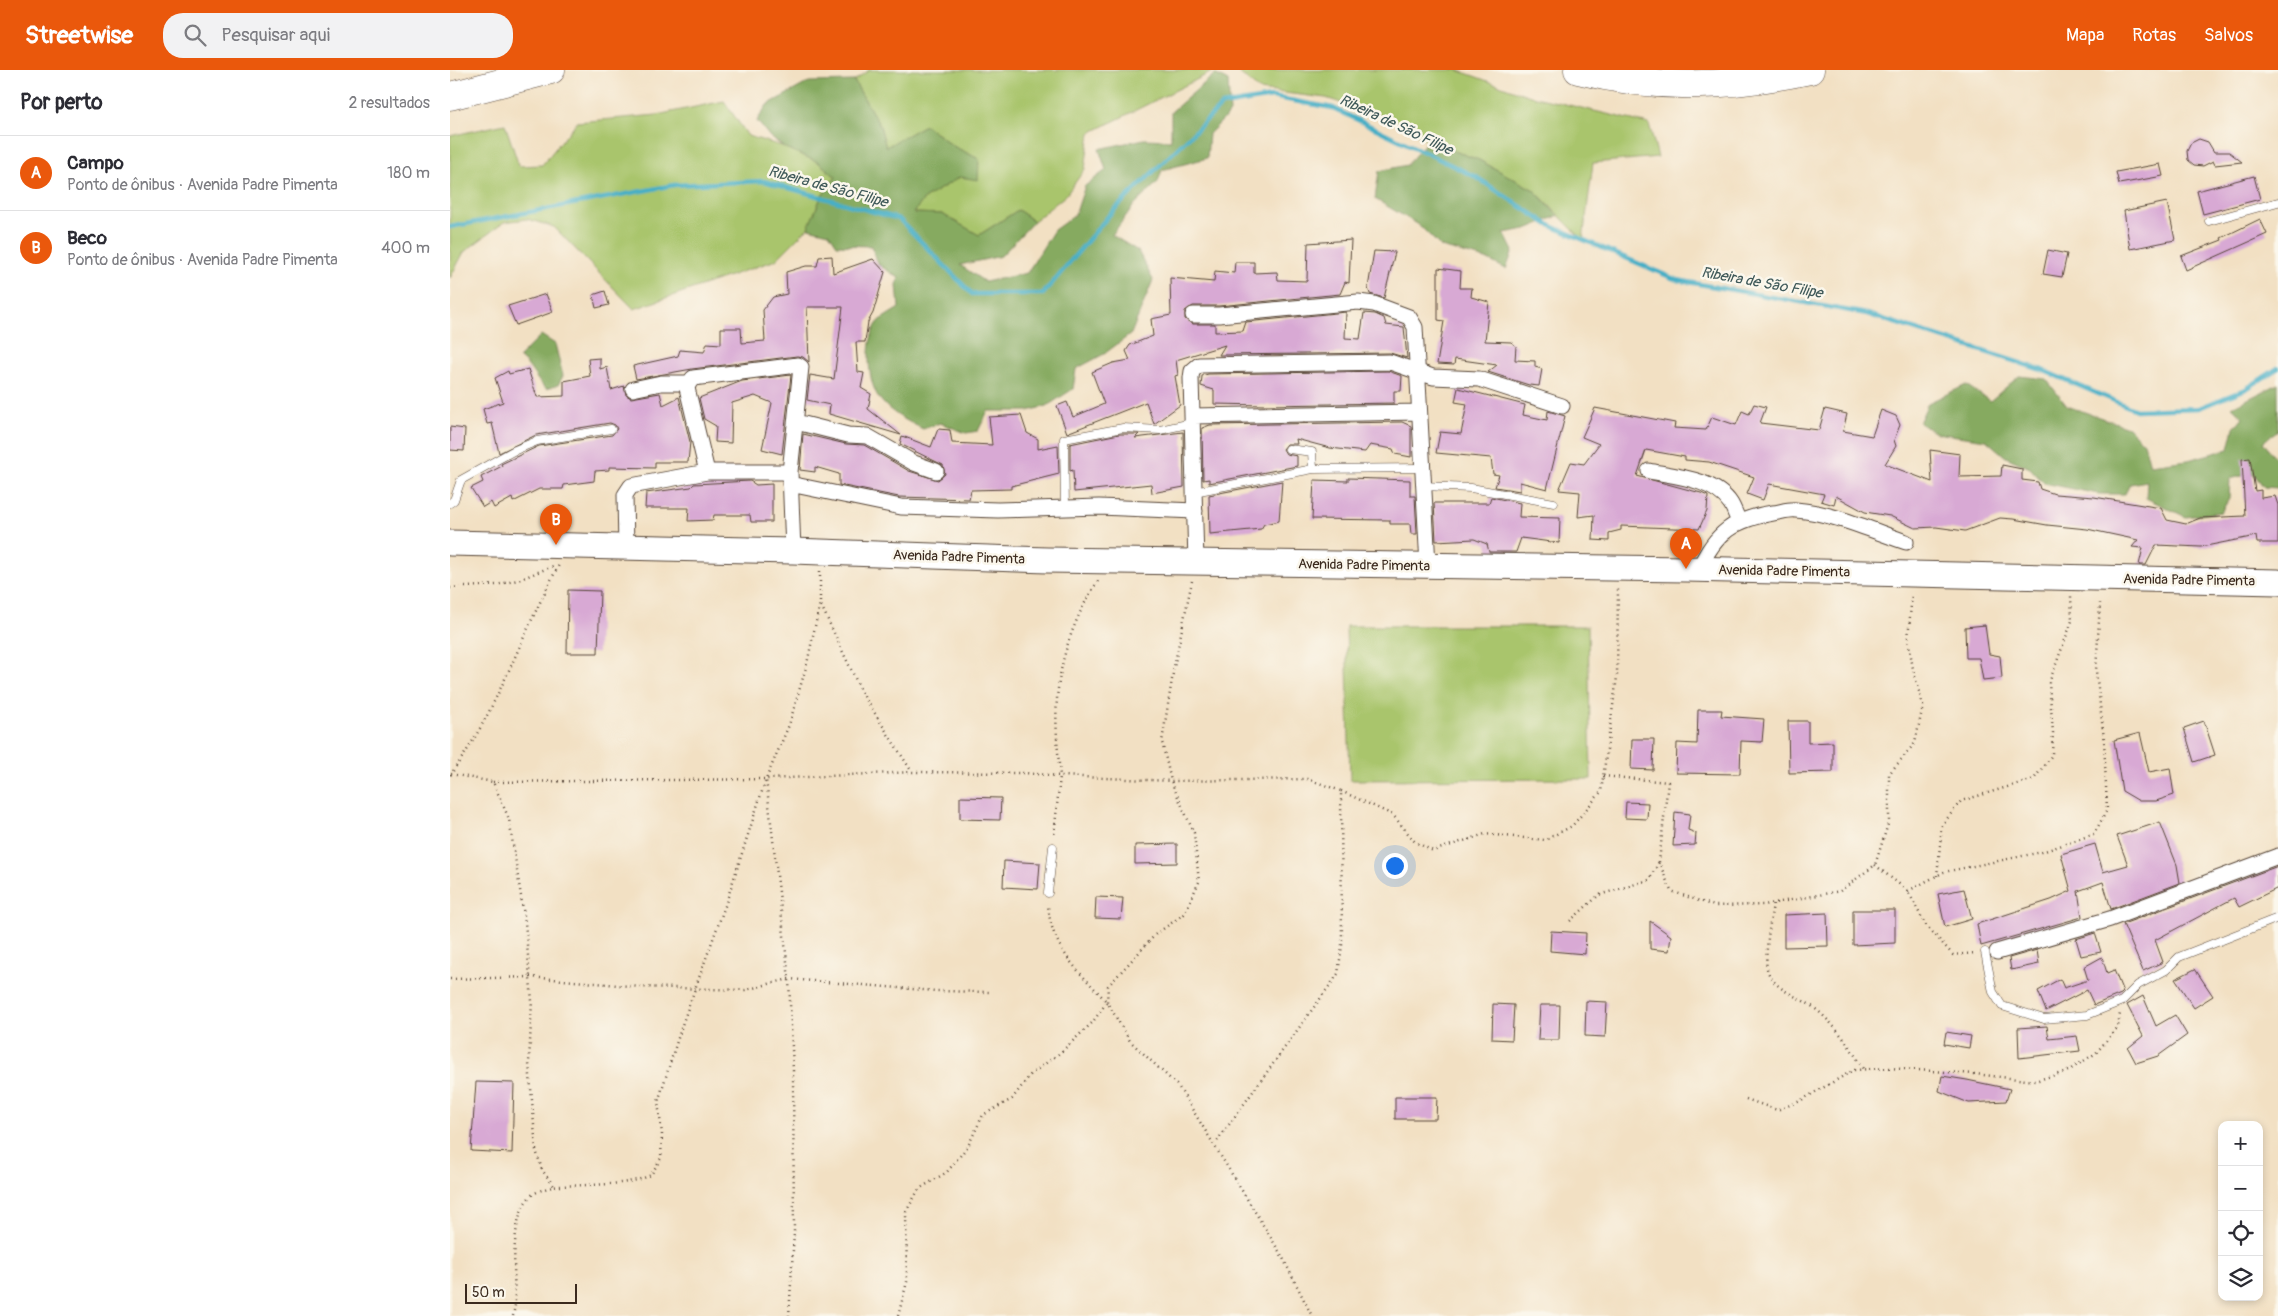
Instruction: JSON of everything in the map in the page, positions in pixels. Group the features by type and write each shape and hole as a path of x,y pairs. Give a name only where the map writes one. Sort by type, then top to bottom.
{"highway":[{"path":"450,77 478,70"},
{"path":"450,96 551,70"},
{"path":"1578,70 1629,80 1692,85 1758,80 1810,70"}],"main road":[{"name":"Avenida Padre Pimenta","path":"450,543 1112,561 1699,569 2278,582"}],"street":[{"path":"1193,315 1219,316 1358,302 1374,304 1409,316 1415,327 1428,565"},
{"path":"1196,562 1192,371 1204,364 1390,362 1433,377 1479,379 1562,406"},
{"path":"707,472 687,388 689,382 693,378 798,365 802,371 790,478 794,551"},
{"path":"633,389 661,382 689,382"},
{"path":"1192,419 1419,412"},
{"path":"796,422 848,435 868,436 914,463 936,471"},
{"path":"1649,471 1692,480 1714,488 1730,502 1739,522"},
{"path":"626,548 625,495 631,486 707,472 790,478 901,507 998,510 1099,508 1194,511"},
{"path":"1699,569 1708,549 1720,534 1739,522 1764,514 1795,509 1828,516 1906,542"},
{"path":"1991,952 2110,919 2278,856"}],"lane":[{"path":"2209,221 2278,202"},
{"path":"1065,508 1064,439 1123,428 1160,430 1192,419"},
{"path":"450,503 454,500 461,480 513,451 537,441 611,430"},
{"path":"1289,450 1312,452 1313,469"},
{"path":"1194,492 1313,469 1422,468"},
{"path":"1423,486 1471,488 1554,504"},
{"path":"1048,893 1053,847"},
{"path":"1991,952 1993,992 2002,1006 2044,1019 2086,1015 2122,1001 2138,985 2166,970 2179,957 2278,918"}],"path":[{"path":"513,1316 515,1305 516,1228 520,1212 534,1194 554,1186 635,1182 651,1175 661,1158 662,1134 658,1102 766,779 789,724 807,664 820,603 820,552"},
{"path":"1053,847 1060,776 1057,699 1067,647 1084,602 1112,561"},
{"path":"898,1316 907,1282 906,1212 919,1190 947,1172 968,1146 983,1114 1012,1099 1031,1074 1060,1054 1092,1023 1107,1002 1108,986 1156,934 1184,914 1199,882 1194,833 1171,782 1162,742 1174,667 1196,562"},
{"path":"450,588 496,585 518,580 560,563 538,604 509,672 475,739 451,774 493,782 766,779 912,772 1024,773 1171,782 1308,779 1341,791 1393,815 1415,842 1433,851 1485,834 1545,840 1572,826 1601,792 1617,677 1618,568"},
{"path":"1659,862 1671,891 1714,906 1773,904 1840,891 1874,865 1889,820 1889,774 1915,743 1923,706 1913,669 1908,638 1914,574"},
{"path":"1937,876 1942,824 1961,801 2034,778 2052,755 2054,733 2049,683 2072,621 2070,577"},
{"path":"820,603 862,694 912,772"},
{"path":"1908,891 1944,872 2042,852 2094,834 2107,810 2104,739 2096,671 2100,603"},
{"path":"1570,921 1599,895 1649,880 1659,862 1668,782 1603,776"},
{"path":"766,779 788,979 792,1071 794,1233 789,1316"},
{"path":"493,782 509,819 525,922 532,1001 529,1063 536,1150 542,1170 554,1186"},
{"path":"1215,1144 1338,974 1342,945 1341,791"},
{"path":"1874,865 1908,891 1925,924 1953,955 1991,952"},
{"path":"1048,893 1049,923 1064,956 1107,1002 1130,1041 1178,1086 1282,1256 1312,1316"},
{"path":"1773,904 1767,949 1767,972 1781,989 1813,1008 1850,1045 1863,1070"},
{"path":"450,979 530,977 640,987 696,987 745,990 788,979 936,991 990,992"},
{"path":"1746,1099 1777,1110 1798,1102 1854,1070 1889,1068 1975,1074 2035,1081 2068,1071 2096,1053 2118,1027 2122,1001"}],"green space":[{"path":"869,70 1216,70 1090,133 1085,169 1066,195 1034,221 1018,210 979,235 942,214 913,213 925,198 960,177 979,159 953,146 925,125 886,148 880,126 854,81"},
{"path":"1236,70 1457,70 1527,95 1649,124 1658,157 1593,163 1583,240 1534,190 1479,160 1427,141 1399,122 1326,98 1259,90"},
{"path":"1215,74 1228,81 1230,113 1209,134 1207,158 1162,170 1158,182 1134,205 1112,235 1138,251 1153,280 1131,334 1104,354 1076,369 1073,389 1047,406 1028,411 988,411 978,431 966,433 940,423 923,429 888,408 879,398 872,382 869,350 873,331 877,324 884,317 899,308 897,285 899,278 879,265 871,246 837,245 829,233 808,228 822,195 836,177 818,162 785,148 770,137 757,121 767,105 809,82 854,81 880,126 886,147 925,125 953,146 979,159 978,180 960,177 925,198 913,213 942,214 979,235 1018,210 1034,221 1001,256 960,265 985,282 1027,273 1054,230 1075,215 1085,186 1106,170 1099,149 1144,139 1171,140 1171,112"},
{"path":"724,101 748,136 785,147 818,162 836,177 822,195 808,228 776,260 634,309 554,227 527,219 504,222 464,252 450,278 450,136 505,124 519,166 542,165 577,122 657,115"},
{"path":"1427,141 1479,160 1534,190 1558,216 1526,229 1504,233 1513,251 1506,269 1486,259 1441,247 1419,225 1375,199 1379,171 1407,165"},
{"path":"541,335 555,344 563,376 558,385 546,389 527,364 519,357"},
{"path":"2019,376 2046,379 2067,406 2128,427 2144,443 2150,465 2188,460 2229,449 2234,428 2243,417 2232,407 2278,384 2278,430 2263,442 2278,461 2278,488 2264,487 2253,473 2230,479 2229,499 2221,512 2186,517 2146,498 2147,481 2130,484 2125,494 2098,494 2044,483 2030,468 2006,457 1986,440 1936,433 1919,423 1928,403 1966,385 1990,401"},
{"path":"1346,626 1588,626 1591,779 1350,780"}],"building":[{"path":"2199,139 2208,142 2214,152 2229,152 2242,162 2215,165 2213,161 2203,166 2194,165 2188,160 2187,151 2191,143"},
{"path":"2160,164 2163,176 2119,184 2116,172"},
{"path":"2254,176 2260,199 2203,214 2197,191"},
{"path":"2167,202 2175,240 2130,249 2124,211"},
{"path":"2260,219 2267,234 2186,270 2181,256 2222,240 2221,238"},
{"path":"1351,240 1349,283 1345,282 1340,294 1219,306 1193,306 1185,311 1185,319 1193,324 1215,324 1215,332 1243,331 1246,322 1346,312 1345,338 1360,339 1364,313 1375,314 1384,318 1386,325 1404,327 1407,358 1390,353 1219,355 1225,345 1176,360 1178,375 1175,376 1180,405 1154,424 1146,402 1067,433 1057,406 1067,402 1073,417 1104,404 1092,372 1113,363 1130,360 1126,351 1130,345 1153,336 1151,319 1171,315 1170,278 1214,282 1215,271 1234,273 1235,262 1254,262 1254,273 1277,272 1278,280 1307,281 1308,243"},
{"path":"2048,250 2067,254 2062,277 2043,274"},
{"path":"1374,251 1395,252 1384,298 1370,294 1368,288"},
{"path":"832,256 833,273 873,259 885,272 873,313 868,322 865,342 856,342 858,372 864,373 861,388 871,394 868,409 901,435 829,414 830,405 807,400 810,375 834,379 843,307 807,307 809,362 803,357 797,356 692,369 636,379 633,366 678,356 680,350 704,352 707,343 721,344 721,328 741,328 742,343 765,341 763,310 773,297 787,294 786,272 806,266 817,266 819,257"},
{"path":"1438,268 1461,271 1460,288 1472,288 1471,297 1489,302 1485,341 1511,342 1516,346 1515,360 1535,361 1535,367 1542,369 1539,386 1529,385 1488,372 1497,365 1455,359 1454,365 1437,364 1444,321 1438,320"},
{"path":"605,291 609,305 596,308 593,295"},
{"path":"546,294 553,312 516,325 508,306"},
{"path":"600,358 600,369 607,367 611,390 624,386 626,395 631,398 660,393 663,405 679,397 690,442 688,462 655,462 655,468 609,467 609,470 595,471 594,481 564,485 563,489 539,489 513,502 512,498 494,508 491,502 483,507 471,488 483,482 481,477 502,466 501,464 539,446 612,435 617,429 615,425 610,423 536,435 499,453 492,423 487,424 483,409 503,402 495,378 508,371 509,374 528,369 537,397 564,396 564,381 590,376 588,359"},
{"path":"1388,371 1402,376 1401,391 1394,391 1394,403 1214,404 1214,390 1201,386 1202,376 1208,374"},
{"path":"791,375 782,454 762,449 772,403 755,396 732,403 731,443 715,442 716,426 704,419 699,398 742,381"},
{"path":"1458,388 1525,405 1523,415 1547,420 1548,411 1565,416 1547,489 1520,482 1520,491 1495,487 1499,475 1493,474 1491,458 1436,453 1440,432 1461,434 1467,404 1455,402"},
{"path":"1754,404 1766,407 1760,423 1819,430 1825,409 1847,414 1843,431 1872,436 1881,410 1896,416 1900,425 1894,440 1896,446 1885,464 1932,482 1930,450 1960,454 1959,477 2001,476 2002,465 2022,469 2022,480 2038,482 2040,489 2055,494 2094,497 2161,508 2167,520 2186,524 2200,518 2245,516 2242,459 2250,458 2255,491 2261,490 2261,498 2275,496 2278,505 2278,543 2257,543 2256,536 2201,547 2156,545 2146,565 2139,565 2143,548 2132,547 2138,540 2087,529 2000,518 1965,531 1936,527 1915,528 1890,516 1865,512 1836,496 1834,505 1821,501 1824,494 1769,484 1763,500 1747,494 1754,477 1709,462 1685,460 1685,457 1646,450 1637,476 1708,496 1707,511 1699,529 1621,526 1621,530 1609,533 1609,541 1593,540 1594,515 1578,517 1580,492 1559,490 1571,462 1584,464 1599,444 1582,437 1595,408 1675,423 1674,428 1706,430 1712,417 1736,425 1742,411 1749,414"},
{"path":"1021,415 1027,433 1038,439 1038,449 1058,445 1059,474 1011,486 1011,489 971,490 969,499 899,497 839,485 839,474 815,467 815,472 800,470 803,434 846,444 864,445 909,471 938,480 945,474 943,465 900,444 902,436 931,447 938,429 950,430 952,443 992,445 989,417"},
{"path":"1402,422 1411,426 1411,457 1395,454 1393,449 1370,445 1365,452 1330,448 1296,439 1297,444 1287,444 1283,449 1286,454 1297,456 1297,466 1209,483 1209,479 1203,480 1202,428 1210,425"},
{"path":"450,427 465,429 464,451 450,450"},
{"path":"1183,432 1184,487 1152,493 1151,484 1074,492 1073,470 1070,471 1070,444 1119,434 1139,434 1135,438"},
{"path":"1348,478 1410,480 1410,496 1415,496 1417,534 1411,534 1410,524 1390,524 1390,520 1312,519 1314,480 1348,481"},
{"path":"750,481 756,485 772,484 772,522 751,522 750,515 714,515 713,520 688,521 689,508 645,508 646,493 691,487 694,484"},
{"path":"1282,481 1279,521 1264,524 1261,529 1210,534 1209,495"},
{"path":"1491,497 1520,503 1519,517 1560,518 1559,543 1521,538 1516,552 1489,552 1487,544 1474,539 1436,541 1434,503 1489,503"},
{"path":"568,590 600,591 598,653 567,653"},
{"path":"1985,625 1989,654 2000,656 2002,678 1983,680 1979,658 1966,658 1965,627"},
{"path":"1698,710 1722,710 1721,716 1764,719 1762,742 1741,741 1740,774 1676,773 1677,743 1697,744"},
{"path":"1788,721 1808,721 1808,743 1833,742 1833,772 1789,773"},
{"path":"2204,721 2215,755 2194,762 2184,728"},
{"path":"2140,733 2149,772 2170,768 2174,795 2156,801 2139,801 2122,791 2114,740"},
{"path":"1632,739 1654,739 1653,770 1631,769"},
{"path":"960,797 1001,798 1000,820 960,819"},
{"path":"1626,802 1648,803 1647,819 1625,818"},
{"path":"1675,812 1690,814 1688,830 1696,833 1695,845 1673,846"},
{"path":"2160,822 2177,865 2180,883 2111,909 2103,882 2078,891 2082,917 1981,946 1977,924 2051,900 2071,891 2061,854 2095,844 2103,872 2128,865 2117,836"},
{"path":"1177,844 1177,863 1135,864 1135,845"},
{"path":"1004,861 1040,863 1038,889 1003,887"},
{"path":"2278,866 2278,888 2239,907 2234,898 2155,940 2163,962 2143,971 2123,924"},
{"path":"1964,889 1972,919 1945,927 1938,894"},
{"path":"1096,897 1123,898 1121,919 1095,918"},
{"path":"1853,910 1895,910 1895,943 1853,945"},
{"path":"1827,913 1828,946 1784,947 1784,915"},
{"path":"1650,921 1671,936 1669,951 1650,949"},
{"path":"1551,931 1586,933 1585,954 1550,951"},
{"path":"2095,933 2101,952 2081,956 2076,939"},
{"path":"2037,950 2039,964 2011,970 2009,958"},
{"path":"2102,957 2107,973 2114,970 2123,992 2121,994 2094,1005 2087,990 2046,1011 2038,991 2060,979 2064,988 2088,980 2084,967"},
{"path":"2195,969 2213,996 2194,1008 2175,979"},
{"path":"2143,996 2156,1026 2175,1015 2187,1035 2158,1056 2136,1063 2128,1048 2143,1036 2127,1005"},
{"path":"1586,1001 1607,1002 1605,1037 1585,1036"},
{"path":"1493,1004 1514,1005 1512,1040 1492,1039"},
{"path":"1540,1005 1560,1005 1559,1040 1538,1040"},
{"path":"2047,1026 2049,1039 2077,1036 2080,1051 2019,1058 2018,1028"},
{"path":"1946,1032 1971,1036 1969,1048 1944,1044"},
{"path":"1942,1076 2010,1089 2006,1101 1969,1103 1939,1091"},
{"path":"476,1082 514,1083 512,1153 471,1151"},
{"path":"1395,1097 1437,1097 1436,1119 1395,1119"}],"waterway":[{"name":"Ribeira de São Filipe","path":"450,227 674,185 764,181 899,219 972,294 1043,294 1110,214 1222,105 1272,97 1333,108 1476,177 1549,225 1677,280 1867,314 2042,370 2136,410 2199,408 2246,389 2278,368"}],"place":[{"name":"Beco","path":"556,545"},
{"name":"Campo","path":"1686,569"}]}
